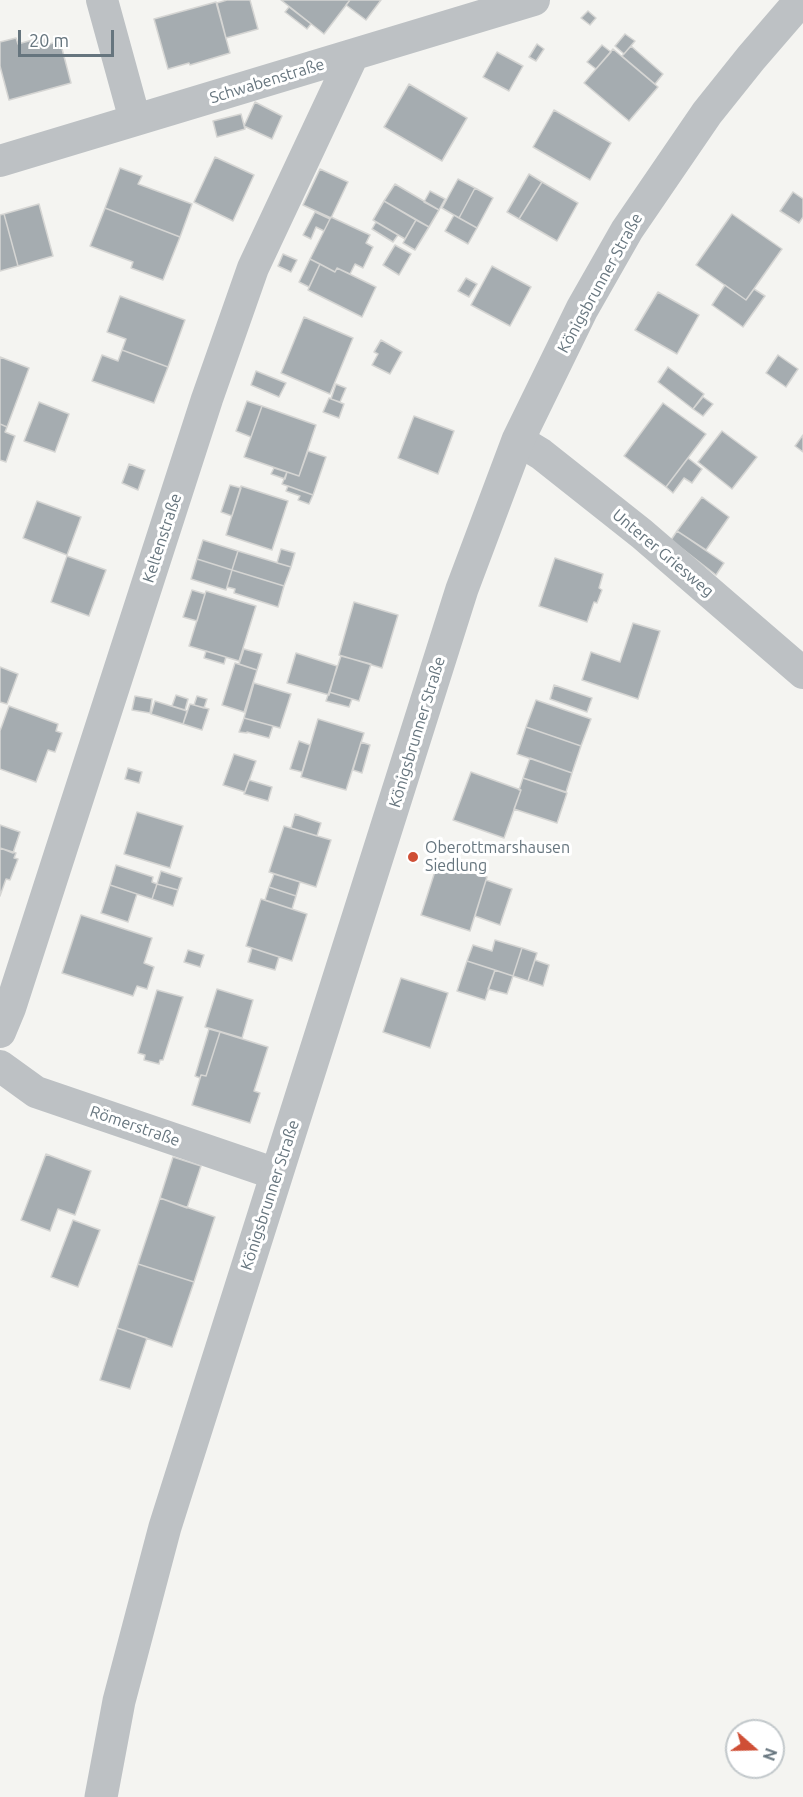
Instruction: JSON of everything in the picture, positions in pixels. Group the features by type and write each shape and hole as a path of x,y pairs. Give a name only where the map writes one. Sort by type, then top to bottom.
{"street":[{"path":"102,0 135,120"},
{"name":"Schwabenstraße","path":"0,161 534,0"},
{"name":"Königsbrunner Straße","path":"101,1797 119,1701 165,1527 462,589 519,440 582,309 627,230 707,113 750,58 801,0"},
{"name":"Keltenstraße","path":"0,1032 203,410 253,268 353,55"},
{"name":"Unterer Griesweg","path":"519,440 541,454 642,534 803,673"},
{"name":"Römerstraße","path":"0,1066 36,1092 276,1174"}],"building":[{"path":"227,0 250,0 258,29 226,38 217,3"},
{"path":"281,0 350,0 324,34"},
{"path":"350,0 381,0 366,20 346,5"},
{"path":"216,2 230,53 168,69 154,19"},
{"path":"289,7 311,24 307,29 285,12"},
{"path":"588,11 596,18 590,25 581,18"},
{"path":"625,34 635,41 624,54 615,46"},
{"path":"43,37 46,45 60,41 71,83 9,100 0,66 0,42 16,38 18,44"},
{"path":"537,44 544,49 536,61 529,57"},
{"path":"602,45 611,52 596,69 587,62"},
{"path":"631,46 663,74 655,84 622,56"},
{"path":"613,49 658,87 629,121 584,83"},
{"path":"497,52 523,66 509,91 483,77"},
{"path":"409,84 467,118 442,161 384,127"},
{"path":"255,102 282,116 272,139 244,126"},
{"path":"554,110 611,143 590,180 533,147"},
{"path":"241,114 245,129 217,137 213,121"},
{"path":"215,157 254,175 233,221 194,202"},
{"path":"120,168 142,176 138,184 192,204 180,237 105,208"},
{"path":"320,169 348,182 331,218 303,205"},
{"path":"529,174 542,182 519,219 507,212"},
{"path":"458,179 475,188 459,218 442,208"},
{"path":"542,182 578,203 557,241 519,219"},
{"path":"395,184 439,210 429,227 384,201"},
{"path":"475,188 493,198 477,228 459,218"},
{"path":"430,191 445,199 439,210 424,202"},
{"path":"793,192 803,199 803,217 799,223 780,211"},
{"path":"384,201 416,220 405,239 373,220"},
{"path":"39,204 53,256 18,266 4,214"},
{"path":"105,208 180,237 163,280 131,268 133,262 90,246"},
{"path":"315,212 330,219 324,231 316,227 311,239 303,235"},
{"path":"4,214 18,266 0,271 0,215"},
{"path":"732,214 782,249 746,300 696,265"},
{"path":"454,215 477,228 468,244 445,231"},
{"path":"331,217 370,235 366,243 373,247 363,268 355,264 350,274 337,268 335,272 310,259"},
{"path":"416,220 429,227 415,250 403,243"},
{"path":"376,222 398,235 393,242 372,229"},
{"path":"395,245 411,254 399,275 383,265"},
{"path":"283,254 297,260 291,272 278,266"},
{"path":"310,259 320,264 309,287 299,282"},
{"path":"320,264 335,272 337,268 376,287 362,317 308,290"},
{"path":"492,266 531,287 510,326 471,305"},
{"path":"466,278 477,284 469,297 458,291"},
{"path":"725,285 746,300 754,289 765,296 743,327 712,305"},
{"path":"658,292 699,315 677,354 635,330"},
{"path":"120,296 185,320 168,367 122,350 126,339 107,332"},
{"path":"304,317 353,338 330,394 281,373"},
{"path":"381,340 402,352 390,374 372,365 378,354 374,352"},
{"path":"122,350 168,367 154,403 92,381 102,355 118,361"},
{"path":"778,355 798,369 786,387 766,373"},
{"path":"0,357 29,368 7,427 0,424"},
{"path":"668,367 704,394 693,409 658,382"},
{"path":"256,371 286,383 279,397 251,385"},
{"path":"336,384 346,388 340,402 331,399"},
{"path":"703,397 713,404 703,416 693,409"},
{"path":"329,398 344,404 339,418 323,412"},
{"path":"247,401 262,406 251,437 236,431"},
{"path":"39,402 69,414 55,452 24,441"},
{"path":"663,403 706,434 666,487 624,456"},
{"path":"262,406 316,425 299,476 244,457"},
{"path":"414,416 454,431 438,474 398,458"},
{"path":"0,424 7,427 5,432 15,436 6,462 0,460"},
{"path":"722,431 757,457 732,489 698,462"},
{"path":"803,435 803,452 795,446"},
{"path":"308,451 326,457 313,495 282,484 287,472 299,476"},
{"path":"688,458 702,469 692,483 684,478 673,493 666,487"},
{"path":"129,464 145,470 138,490 122,483"},
{"path":"274,468 287,472 285,479 271,474"},
{"path":"230,485 241,488 232,516 221,512"},
{"path":"241,486 288,501 272,550 226,535"},
{"path":"288,486 313,495 309,504 298,500 300,496 286,491"},
{"path":"702,497 729,517 706,550 677,531"},
{"path":"37,501 81,517 67,555 23,538"},
{"path":"677,531 724,563 716,575 671,540"},
{"path":"203,540 238,551 232,570 197,559"},
{"path":"281,549 295,553 291,567 277,563"},
{"path":"238,551 291,567 284,586 232,570"},
{"path":"67,556 106,570 89,616 51,602"},
{"path":"555,558 603,574 599,588 602,590 597,603 594,602 587,622 539,606"},
{"path":"197,559 232,570 226,590 191,579"},
{"path":"232,570 284,586 278,607 234,593 235,589 227,587"},
{"path":"192,590 205,594 197,621 183,617"},
{"path":"206,591 256,606 239,661 189,646"},
{"path":"354,602 398,615 382,668 339,655"},
{"path":"633,623 660,631 638,699 582,680 591,652 620,662"},
{"path":"244,649 262,654 257,670 239,664"},
{"path":"206,651 226,657 224,664 204,658"},
{"path":"296,653 337,666 329,695 287,683"},
{"path":"341,656 371,664 359,701 329,692"},
{"path":"235,663 257,670 244,712 222,705"},
{"path":"0,667 18,674 7,704 0,702"},
{"path":"254,683 291,694 280,728 244,718"},
{"path":"554,685 592,698 587,712 550,699"},
{"path":"329,692 352,699 349,707 326,701"},
{"path":"176,695 188,699 185,710 172,706"},
{"path":"135,696 152,699 150,713 132,710"},
{"path":"197,696 207,699 204,708 194,705"},
{"path":"536,700 591,719 581,746 526,727"},
{"path":"155,701 187,711 183,724 151,714"},
{"path":"190,704 209,709 202,730 183,724"},
{"path":"9,706 58,724 56,731 62,733 55,752 48,750 36,782 0,769 0,731"},
{"path":"244,718 273,726 269,738 239,732"},
{"path":"318,719 364,733 346,790 301,777"},
{"path":"526,727 581,746 572,773 517,754"},
{"path":"299,741 310,745 302,772 290,769"},
{"path":"361,742 370,745 362,773 353,770"},
{"path":"234,754 256,761 245,792 223,785"},
{"path":"530,758 572,773 566,792 523,778"},
{"path":"128,768 142,772 139,783 125,779"},
{"path":"471,772 521,790 504,838 453,820"},
{"path":"523,778 567,793 557,823 514,809"},
{"path":"249,780 272,787 268,801 244,794"},
{"path":"137,812 183,826 170,868 124,854"},
{"path":"295,814 321,823 317,836 291,828"},
{"path":"0,825 20,832 13,853 0,848"},
{"path":"284,826 331,840 316,887 269,872"},
{"path":"0,848 16,853 14,858 18,859 10,880 6,879 0,896"},
{"path":"438,862 487,877 470,931 421,915"},
{"path":"116,865 153,877 152,882 157,884 152,899 110,885"},
{"path":"161,871 182,878 178,890 157,884"},
{"path":"274,874 300,882 296,896 269,887"},
{"path":"486,880 512,889 500,925 475,916"},
{"path":"157,884 178,890 173,906 152,899"},
{"path":"110,885 137,894 128,922 101,913"},
{"path":"269,887 296,896 292,909 265,900"},
{"path":"261,899 307,914 292,961 246,946"},
{"path":"81,915 152,938 144,963 154,967 147,989 137,986 133,996 62,973"},
{"path":"495,940 522,948 513,976 467,961 473,945 492,951"},
{"path":"252,948 279,957 275,970 248,962"},
{"path":"522,948 537,953 528,981 513,976"},
{"path":"188,950 204,955 200,967 184,962"},
{"path":"535,960 549,965 543,986 528,981"},
{"path":"467,961 495,970 485,1000 457,991"},
{"path":"495,970 513,976 507,994 488,989"},
{"path":"401,978 448,993 430,1048 383,1032"},
{"path":"217,989 253,1000 242,1038 205,1027"},
{"path":"157,990 183,997 163,1060 160,1060 159,1064 144,1060 145,1055 138,1053"},
{"path":"209,1029 220,1032 206,1076 201,1075 200,1078 195,1076"},
{"path":"220,1032 268,1047 254,1091 260,1093 250,1123 192,1105 201,1075 206,1076"},
{"path":"46,1154 91,1171 75,1215 58,1209 50,1231 21,1220"},
{"path":"173,1157 201,1166 187,1208 160,1198"},
{"path":"160,1198 215,1217 194,1282 138,1264"},
{"path":"73,1220 100,1230 78,1287 51,1277"},
{"path":"138,1264 194,1282 172,1347 117,1328"},
{"path":"117,1328 147,1338 130,1389 100,1380"}],"place":[{"name":"Oberottmarshausen Siedlung","path":"413,857"}]}
